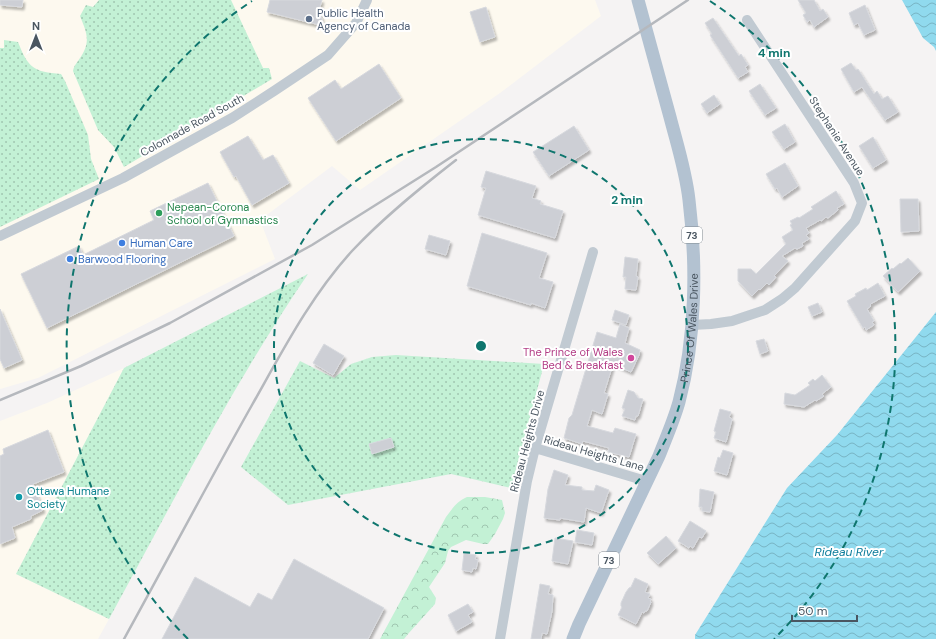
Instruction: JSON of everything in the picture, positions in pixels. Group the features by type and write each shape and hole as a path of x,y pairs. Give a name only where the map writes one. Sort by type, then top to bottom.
{"main road":[{"name":"Prince Of Wales Drive","path":"573,639 670,429 679,401 688,358 692,325 694,258 689,199 678,146 638,0"}],"street":[{"name":"Colonnade Road South","path":"0,236 123,178 232,118 274,91 328,55 356,24 367,0"},
{"name":"Stephanie Avenue","path":"692,325 732,321 765,310 782,299 795,288 855,221 862,203 854,184 747,20"},
{"name":"Rideau Heights Drive","path":"500,639 527,481 535,448 593,252"},
{"name":"Rideau Heights Lane","path":"535,448 646,481"}],"shaded area":[{"path":"0,0 595,0 601,16 500,93 360,190 332,166 260,220 275,259 38,378 0,389"},
{"path":"124,368 16,574 109,619 98,639 0,639 0,421 47,403"}],"green space":[{"path":"99,0 231,0 263,68 269,68 272,79 124,167 114,147 98,130 73,71 86,47 87,42 86,33 80,16 86,5 93,7"},
{"path":"4,40 18,42 25,58 38,70 61,74 88,135 91,159 99,179 0,227 0,48 4,48"},
{"path":"308,274 254,358 204,444 109,619 16,574 124,368"},
{"path":"396,355 544,364 511,488 451,474 288,505 241,467 300,361 334,378 351,364 372,357"},
{"path":"467,497 485,497 502,500 505,513 495,534 488,544 466,540 451,547 448,551 445,563 429,587 436,598 435,604 404,639 380,639 446,517 458,503"}],"water":[{"path":"902,0 936,0 936,51 934,47 923,38"},
{"name":"Rideau River","path":"936,312 936,639 695,639 695,635 787,488 837,435"}],"building":[{"path":"0,0 23,0 22,7 0,5"},
{"name":"Public Health Agency of Canada","path":"270,0 322,0 319,10 324,26 267,12"},
{"path":"798,0 814,0 820,11 823,9 828,17 814,27 810,20 807,22 803,15 806,13"},
{"path":"865,5 875,30 864,35 858,23 854,25 849,13"},
{"path":"486,7 495,37 480,42 470,12"},
{"path":"713,18 739,56 741,54 748,65 745,67 748,72 738,78 710,35 712,34 705,23"},
{"path":"851,63 856,70 858,69 874,94 877,91 882,99 888,96 898,112 885,120 862,87 854,92 841,69"},
{"path":"379,64 401,98 336,141 308,98 335,80 341,89"},
{"path":"760,84 776,108 765,115 749,91"},
{"path":"714,95 720,104 707,113 701,104"},
{"path":"785,124 795,142 784,149 772,132"},
{"path":"574,126 589,150 549,176 533,152"},
{"path":"248,136 263,160 273,155 289,183 252,205 236,176 234,177 220,152"},
{"path":"873,137 886,160 873,168 859,146"},
{"path":"785,163 798,186 782,197 766,174"},
{"path":"486,171 536,186 532,198 541,201 540,204 563,211 555,238 478,215 486,188 481,187"},
{"path":"208,183 234,236 47,328 21,274 79,246 83,255 154,220 150,211"},
{"path":"836,191 844,204 837,208 838,210 828,218 826,217 806,228 809,233 806,235 809,239 802,243 803,246 797,249 795,248 782,256 788,261 774,276 776,277 769,285 767,283 752,296 738,281 738,269 751,269 756,274 786,244 782,237 793,230 790,225 792,224 790,221 798,217 799,218 813,209 811,207"},
{"path":"900,199 918,199 919,231 901,232"},
{"path":"482,233 547,253 539,278 553,282 545,308 467,286"},
{"path":"429,235 450,241 446,255 425,249"},
{"path":"625,257 638,259 636,290 625,289 626,277 623,277"},
{"path":"908,258 920,271 898,292 883,276 892,268 893,269 900,263 901,264"},
{"path":"878,283 885,296 872,303 867,309 874,321 872,322 874,325 866,330 865,327 863,328 847,301 856,296 855,294 866,288 867,290"},
{"path":"818,303 822,312 812,316 808,307"},
{"path":"0,309 22,360 4,368 0,359"},
{"path":"615,310 629,315 626,325 612,320"},
{"path":"620,324 629,328 625,343 640,350 639,355 631,372 613,364 604,393 608,394 602,414 592,410 587,426 613,433 615,428 636,434 629,457 608,452 609,448 583,441 582,444 564,438 597,332 616,338"},
{"path":"764,339 768,351 760,354 756,341"},
{"path":"324,344 344,356 333,375 313,363"},
{"path":"822,375 831,387 822,394 824,396 804,407 784,404 785,393 795,395 810,385 808,383 813,379 815,381"},
{"path":"628,390 634,392 638,398 643,399 638,416 636,416 635,420 622,416 625,409 622,408"},
{"path":"720,409 731,412 729,417 732,419 726,442 714,438 716,432 714,431"},
{"name":"Ottawa Humane Society","path":"48,430 64,472 33,484 43,510 31,516 31,519 12,527 15,538 0,544 0,456 4,454 3,449"},
{"path":"391,438 394,447 372,454 369,444"},
{"path":"723,450 733,453 727,475 714,471 718,457 720,458"},
{"path":"554,470 568,475 565,485 582,487 582,490 594,491 596,485 609,490 601,513 586,508 584,522 560,518 560,520 544,518 548,489"},
{"path":"700,489 714,492 710,512 702,511 702,507 699,507"},
{"path":"690,521 706,531 702,538 699,537 693,548 690,546 689,548 678,541"},
{"path":"577,530 594,533 592,545 575,542"},
{"path":"666,536 676,548 658,564 647,553"},
{"path":"555,538 573,541 568,564 552,561"},
{"path":"464,553 476,555 475,559 478,560 476,569 473,568 472,572 462,570"},
{"path":"294,559 384,608 368,639 162,639 195,577 250,607 258,593 272,600"},
{"path":"635,578 648,584 645,592 650,594 648,598 651,599 647,611 644,613 642,612 636,624 618,615 626,592 631,587"},
{"path":"540,584 550,586 548,594 553,595 552,611 547,634 542,633 541,639 531,639"},
{"path":"468,604 473,612 468,615 472,622 456,631 448,615"}],"railway":[{"path":"0,400 81,366 170,323 312,245 436,167 688,0"},
{"path":"124,639 274,365 323,287 352,251 377,226 456,160"}],"place":[{"name":"Public Health Agency of Canada","path":"309,19"},
{"name":"Nepean-Corona School of Gymnastics","path":"159,213"},
{"name":"Human Care","path":"122,243"},
{"name":"Barwood Flooring","path":"70,259"},
{"name":"The Prince of Wales Bed & Breakfast","path":"631,358"},
{"name":"Ottawa Humane Society","path":"19,497"}]}
